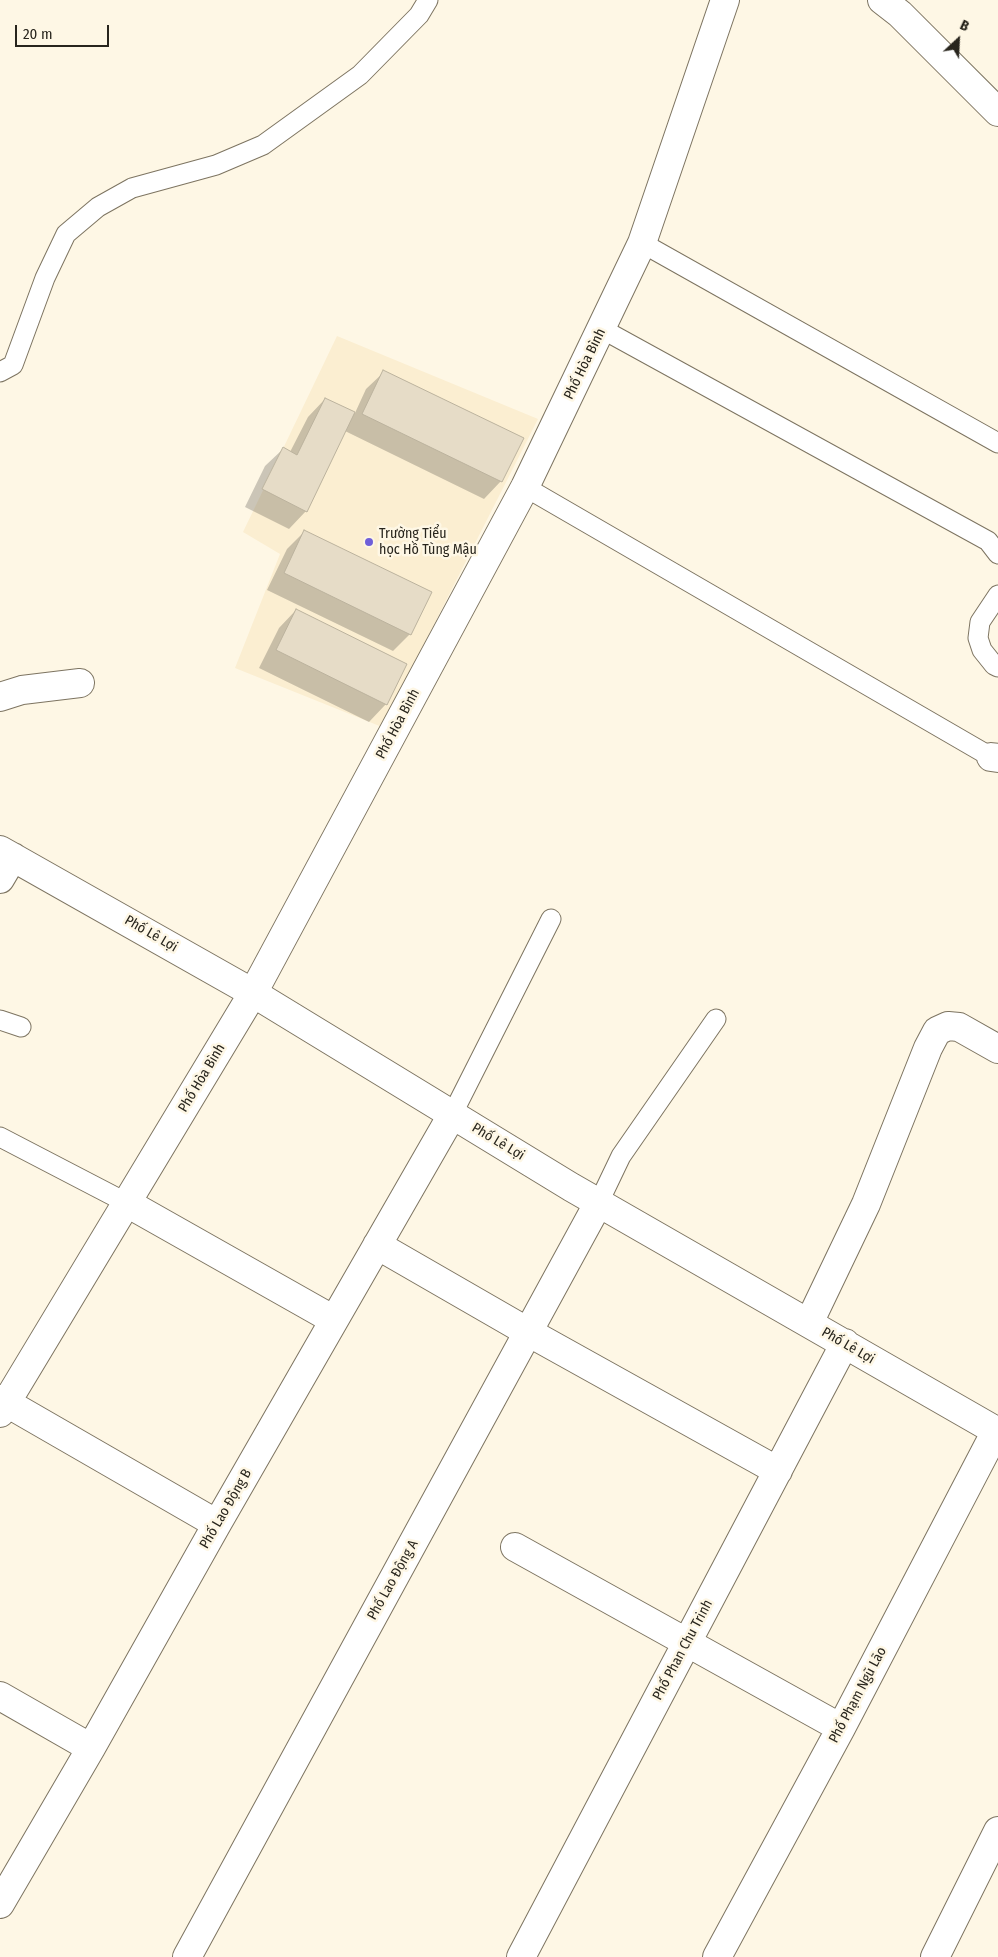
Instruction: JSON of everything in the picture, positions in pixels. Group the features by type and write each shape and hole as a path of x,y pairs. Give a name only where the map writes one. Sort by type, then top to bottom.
{"street":[{"name":"Phố Hòa Bình","path":"2,1405 127,1203 253,993 525,487 642,243 726,0"},
{"path":"882,0 900,14 998,112"},
{"path":"0,697 22,690 80,683"},
{"name":"Phố Lê Lợi","path":"4,862 253,993 452,1115 599,1202 997,1431"},
{"path":"809,1323 866,1204 937,1030 948,1026 959,1027 998,1049"},
{"name":"Phố Lao Động B","path":"0,1904 452,1115"},
{"name":"Phố Lao Động A","path":"187,1957 599,1202"},
{"path":"127,1203 334,1320"},
{"path":"377,1245 778,1472"},
{"name":"Phố Phan Chu Trinh","path":"521,1957 845,1343"},
{"path":"2,1405 217,1524"},
{"name":"Phố Phạm Ngũ Lão","path":"717,1957 841,1728 997,1431"},
{"path":"515,1547 841,1728"},
{"path":"0,1696 91,1748"},
{"path":"935,1957 998,1831"}],"lane":[{"path":"0,372 13,365 45,278 66,234 98,207 132,188 216,165 263,145 360,75 419,15 428,0"},
{"path":"642,243 998,443"},
{"path":"602,329 988,541 998,554"},
{"path":"525,487 994,758"},
{"path":"998,595 980,622 978,638 982,650 994,665 998,667"},
{"path":"452,1115 551,919"},
{"path":"599,1202 621,1156 716,1019"},
{"path":"0,1020 21,1027"},
{"path":"0,1137 127,1203"}],"shaded area":[{"name":"Trường Tiểu học Hồ Tùng Mậu","path":"337,336 538,419 382,727 235,668 280,554 243,532"}],"building":[{"path":"383,370 524,438 502,482 362,414"},
{"path":"325,398 355,412 307,512 262,489 283,447 297,455"},
{"path":"304,530 432,592 411,635 284,573"},
{"path":"296,609 407,664 387,705 276,650"}],"place":[{"name":"Trường Tiểu học Hồ Tùng Mậu","path":"369,542"}]}
